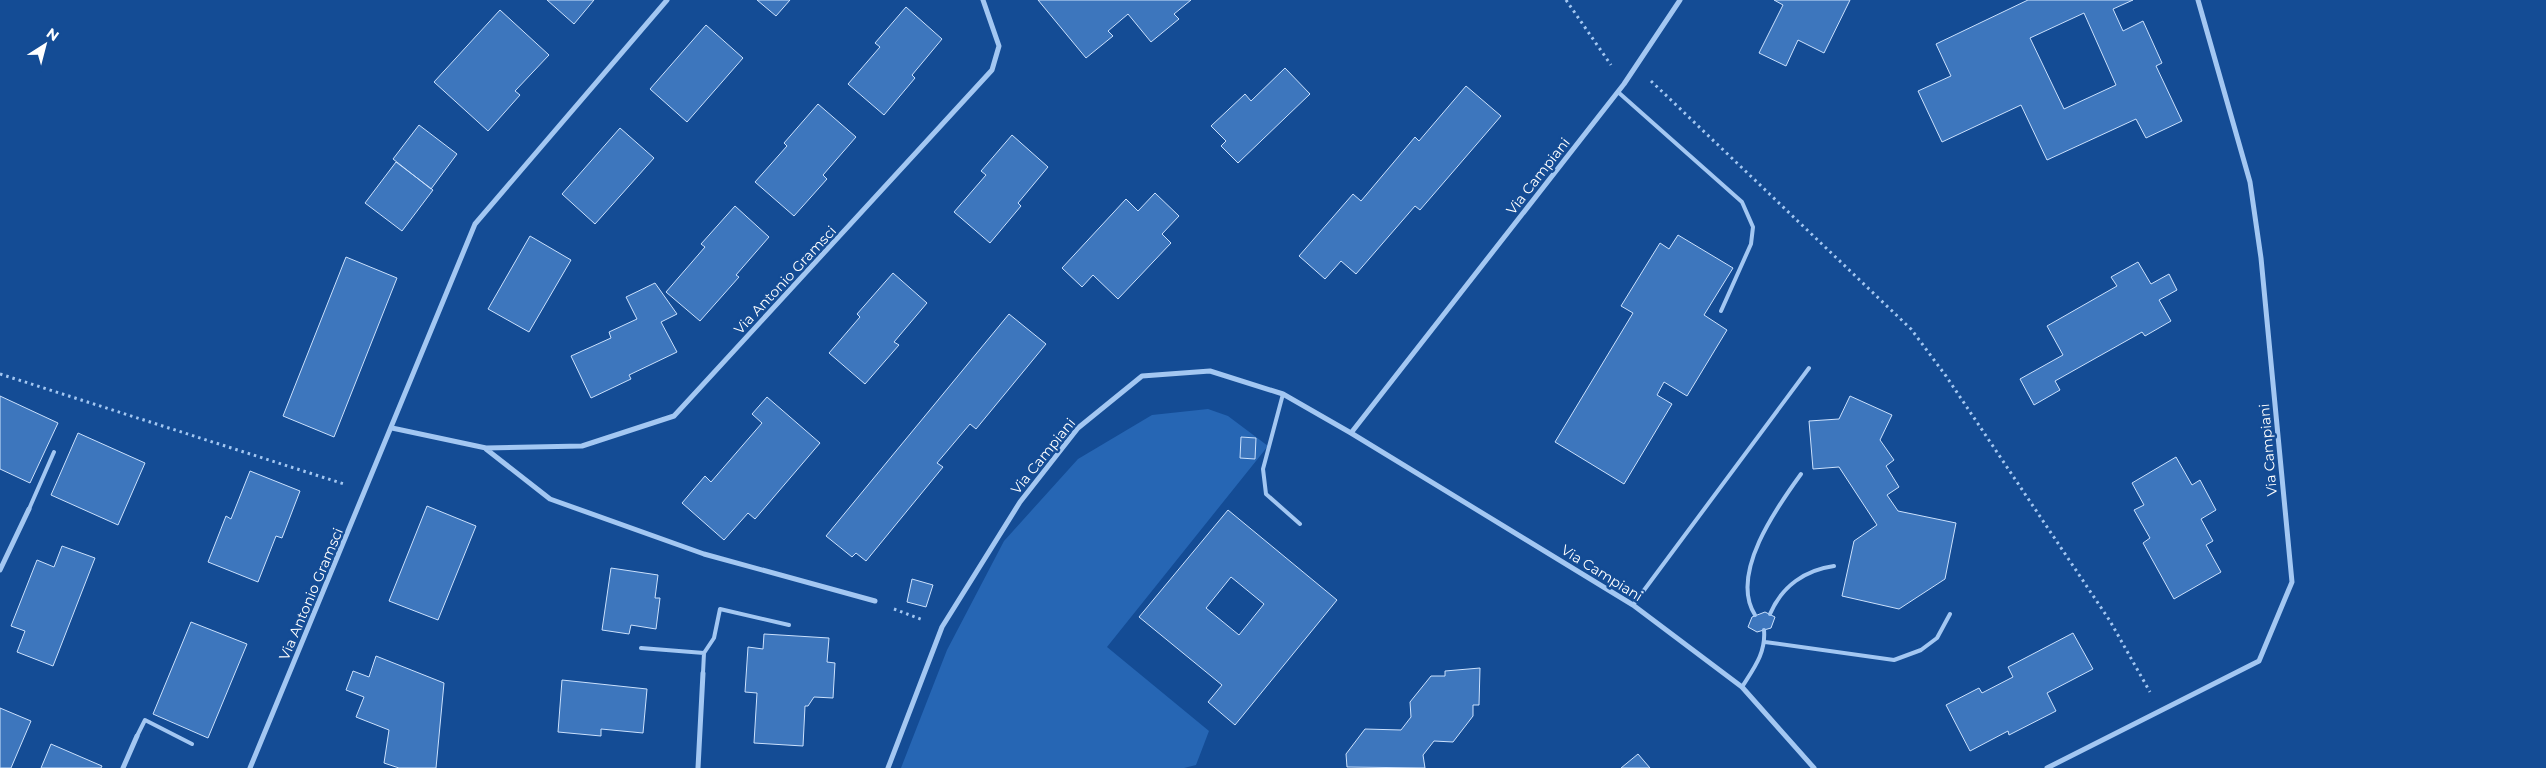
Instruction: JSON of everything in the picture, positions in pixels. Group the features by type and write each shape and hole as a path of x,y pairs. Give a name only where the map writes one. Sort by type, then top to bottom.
{"street":[{"name":"Via Antonio Gramsci","path":"250,768 475,224 667,0"},
{"name":"Via Antonio Gramsci","path":"392,428 486,448 582,446 674,416 992,70 999,46 983,0"},
{"name":"Via Campiani","path":"1350,433 1618,92 1680,0"},
{"name":"Via Campiani","path":"2047,768 2259,661 2292,582 2261,258 2250,182 2198,0"},
{"name":"Via Campiani","path":"888,768 942,627 1020,502 1078,428 1142,376 1210,371 1283,394 1633,605 1742,687 1814,768"},
{"name":"Via Antonio Gramsci","path":"486,448 550,499 704,554 875,601"},
{"path":"0,570 29,509"},
{"path":"698,768 703,673"},
{"path":"123,768 137,736"}],"lane":[{"path":"1618,92 1742,202 1753,227 1751,244 1721,311"},
{"path":"1633,605 1809,368"},
{"path":"1283,394 1263,469 1266,494 1300,524"},
{"path":"29,509 54,452"},
{"path":"1755,615 1748,604 1748,574 1775,510 1801,474"},
{"path":"1770,614 1788,588 1808,571 1834,566"},
{"path":"703,673 704,653 714,638 720,609 789,625"},
{"path":"1765,642 1894,660 1921,650 1937,638 1950,614"},
{"path":"1742,687 1760,658 1765,642 1764,630"},
{"path":"641,648 704,653"},
{"path":"137,736 145,720 192,744"}],"path":[{"path":"1566,0 1613,68"},
{"path":"1636,67 1911,330 1946,376 2110,621 2161,712"},
{"path":"0,374 366,491"},
{"path":"875,601 942,627"}],"shaded area":[{"path":"1208,409 1228,416 1268,446 1107,647 1209,731 1196,765 1184,768 901,768 947,650 1004,541 1078,459 1152,415"}],"building":[{"path":"547,0 594,0 574,24"},
{"path":"757,0 790,0 776,16"},
{"path":"1038,0 1191,0 1174,14 1179,19 1151,42 1128,14 1108,31 1113,36 1086,58"},
{"path":"1774,0 1850,0 1824,53 1798,40 1786,66 1759,53 1783,5"},
{"path":"2028,0 2133,0 2113,9 2123,31 2143,21 2162,63 2156,66 2182,121 2146,138 2136,119 2047,160 2021,105 1942,142 1918,91 1951,76 1936,44","holes":["2084,13 2116,85 2064,109 2030,38"]},
{"path":"906,7 942,39 912,75 915,78 884,115 848,84 880,47 875,43"},
{"path":"500,10 549,55 515,91 520,95 488,131 434,82"},
{"path":"706,25 743,58 687,122 650,89"},
{"path":"1285,68 1310,94 1238,163 1221,146 1226,141 1211,126 1245,94 1251,101"},
{"path":"1466,86 1501,116 1420,210 1415,206 1356,274 1341,261 1325,279 1299,256 1353,194 1361,201 1415,137 1419,141"},
{"path":"818,104 856,137 823,175 827,179 794,216 755,182 787,146 784,143"},
{"path":"419,125 457,154 431,189 393,159"},
{"path":"620,128 654,158 595,224 562,194"},
{"path":"1012,135 1048,167 1018,203 1021,206 990,243 954,212 986,175 981,171"},
{"path":"396,162 433,190 402,231 365,203"},
{"path":"1155,193 1179,216 1162,234 1171,243 1118,299 1093,275 1082,287 1062,268 1126,199 1138,211"},
{"path":"735,206 769,237 736,275 739,277 700,321 666,292 705,247 701,244"},
{"path":"1678,235 1733,268 1704,315 1727,330 1687,396 1664,382 1657,395 1672,404 1624,484 1555,442 1633,313 1621,306 1660,243 1669,249"},
{"path":"530,236 571,260 529,332 488,309"},
{"path":"346,257 397,278 334,437 283,416"},
{"path":"2138,262 2151,284 2169,274 2177,290 2159,300 2171,321 2145,336 2142,332 2055,381 2060,390 2034,405 2020,379 2063,355 2047,326 2117,286 2111,277"},
{"path":"893,273 927,303 894,342 899,345 865,384 829,353 860,317 857,314"},
{"path":"655,283 677,314 661,322 677,352 629,375 631,379 591,398 571,356 611,338 609,332 637,319 626,297"},
{"path":"1009,314 1046,344 976,429 970,424 937,463 943,467 866,561 856,553 852,557 826,536"},
{"path":"0,396 58,423 30,483 0,469"},
{"path":"1850,396 1892,415 1880,440 1894,460 1886,466 1899,487 1887,495 1898,511 1956,523 1945,579 1899,609 1842,596 1854,541 1877,525 1839,467 1813,469 1809,421 1839,419"},
{"path":"767,397 820,443 755,519 748,513 724,540 682,503 705,476 711,482 762,423 752,414"},
{"path":"78,433 145,463 118,525 51,495"},
{"path":"1241,437 1256,438 1255,459 1240,458"},
{"path":"2176,457 2192,485 2200,480 2216,510 2201,519 2213,541 2206,545 2221,572 2174,599 2143,543 2150,538 2134,510 2144,505 2132,483"},
{"path":"250,471 300,491 282,538 276,536 258,582 208,562 226,516 231,519"},
{"path":"427,506 476,526 438,620 389,601"},
{"path":"1228,510 1337,600 1235,725 1208,702 1222,685 1139,617","holes":["1231,577 1264,604 1239,635 1206,608"]},
{"path":"62,546 95,558 53,666 17,652 25,631 11,626 37,560 54,567"},
{"path":"611,568 658,575 655,598 660,598 656,629 631,625 629,634 602,630"},
{"path":"912,579 933,585 926,607 907,602"},
{"path":"1765,612 1775,617 1771,628 1757,632 1748,627 1752,617"},
{"path":"191,622 247,644 208,738 153,714"},
{"path":"2073,633 2093,669 2047,693 2056,711 2009,735 2008,731 1970,751 1946,705 1979,688 1982,693 2013,677 2008,667"},
{"path":"764,634 829,638 827,662 835,663 833,698 814,697 808,706 805,706 803,746 754,743 757,693 745,692 748,647 763,649"},
{"path":"376,656 444,683 436,768 399,768 384,763 389,730 356,717 364,697 346,690 353,671 369,677"},
{"path":"1480,668 1479,705 1473,705 1473,716 1453,742 1434,741 1423,755 1425,768 1347,767 1346,754 1365,729 1401,730 1411,717 1410,702 1431,676 1445,676 1445,671"},
{"path":"562,680 647,689 643,733 601,729 601,736 558,732"},
{"path":"0,708 31,721 11,768 0,768"},
{"path":"51,744 102,766 101,768 41,768"},
{"path":"1638,754 1650,768 1621,768"}]}
